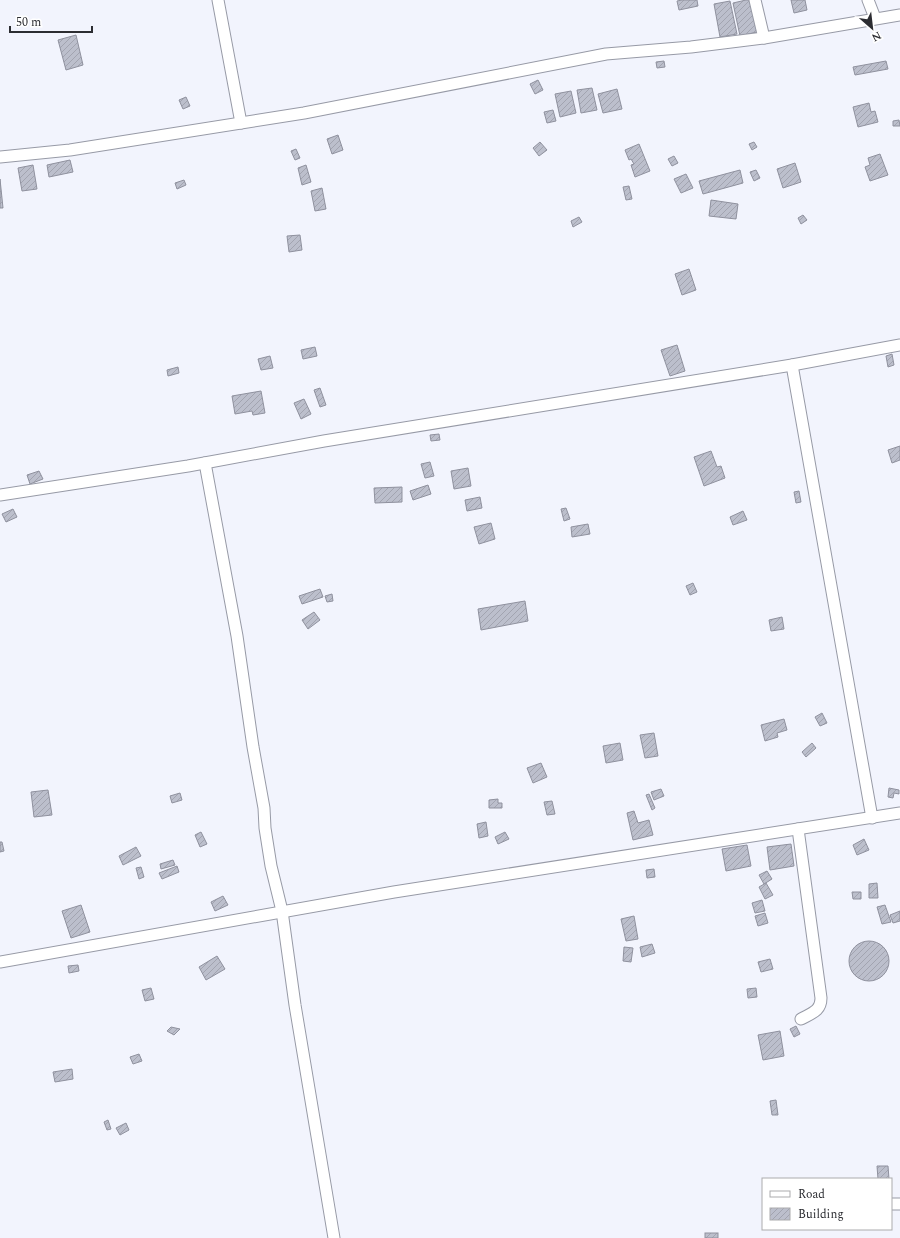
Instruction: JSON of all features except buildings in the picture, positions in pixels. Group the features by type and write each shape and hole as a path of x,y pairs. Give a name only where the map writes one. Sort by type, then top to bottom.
{"street":[{"path":"218,0 241,123"},
{"path":"755,0 764,38"},
{"path":"868,0 875,18"},
{"path":"0,157 70,150 312,112 606,54 691,47 764,38 875,18 900,15"},
{"path":"0,495 205,463 324,441 792,365 900,345"},
{"path":"792,365 872,818"},
{"path":"205,463 236,636 264,808 265,828 271,866 282,911 295,1005 334,1238"},
{"path":"0,962 410,889 900,813"},
{"path":"798,829 821,998 819,1008 801,1018"}]}
